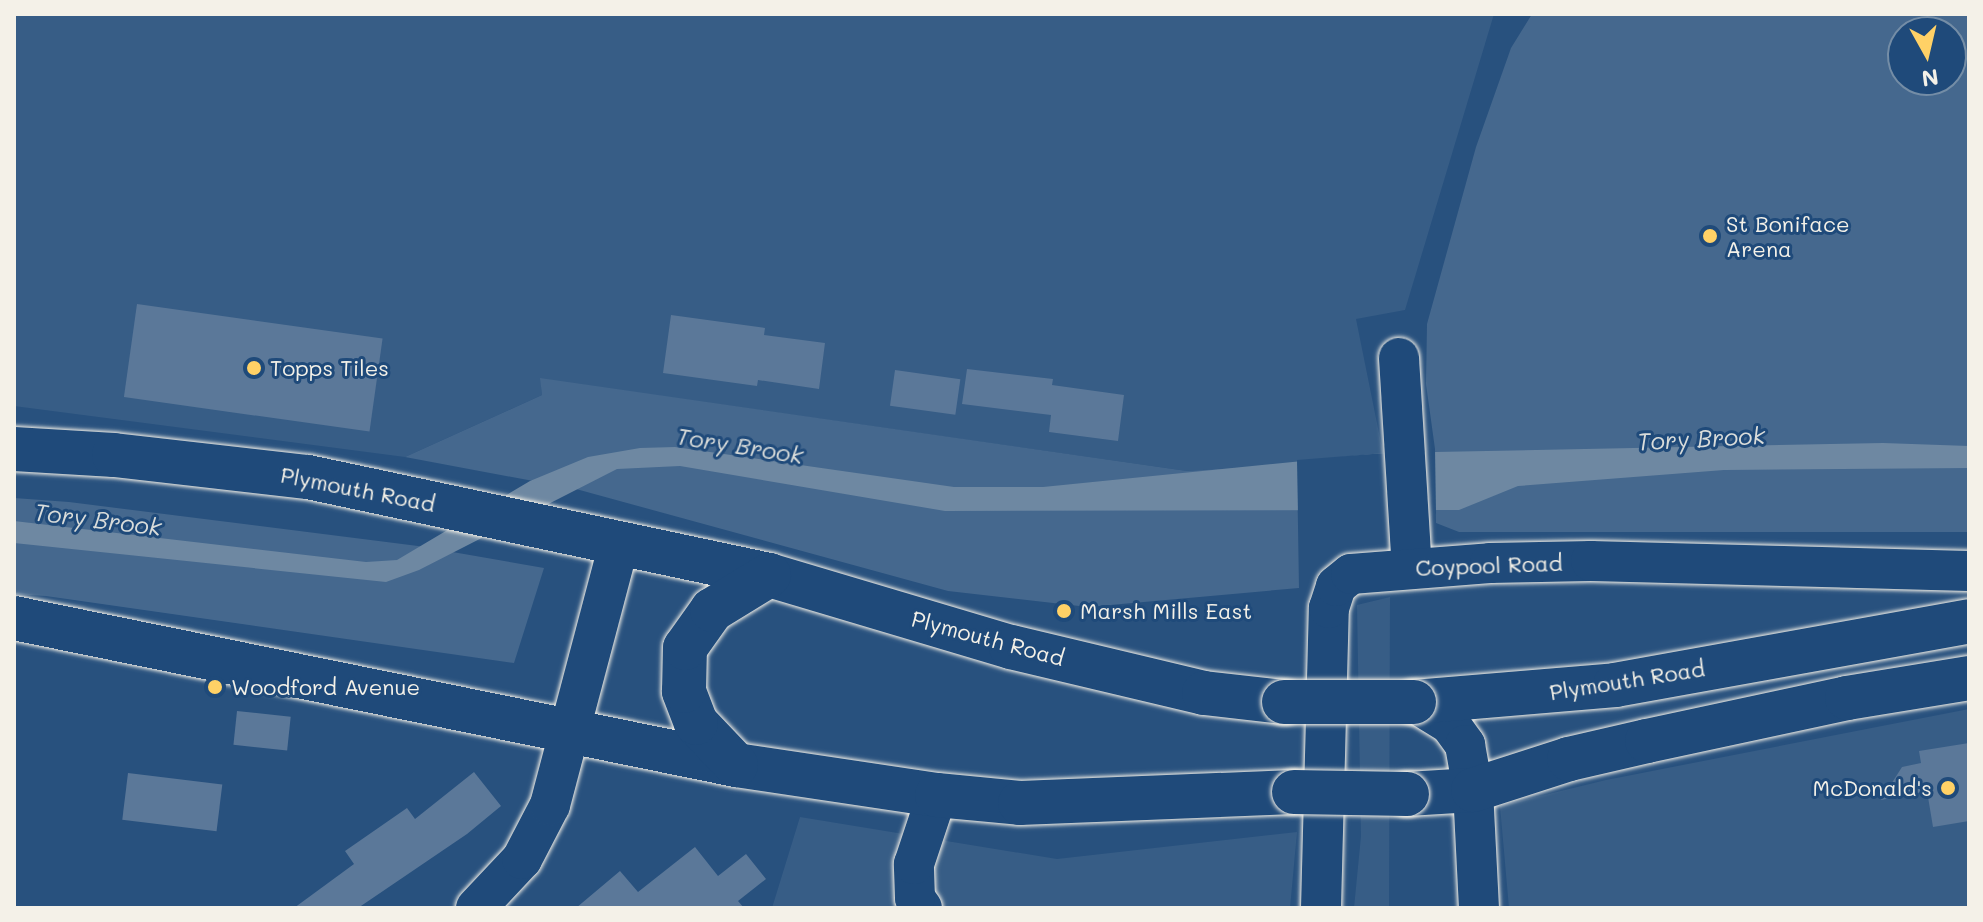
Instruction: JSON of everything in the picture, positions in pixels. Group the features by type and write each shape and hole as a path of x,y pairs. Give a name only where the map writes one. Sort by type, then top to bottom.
{"main road":[{"name":"Plymouth Road","path":"14,449 114,455 308,477 769,575 1011,647 1204,693 1284,702 1414,702 1615,685 1969,621"},
{"path":"736,765 696,723 684,691 685,648 712,610 769,575"},
{"path":"14,618 736,765 937,795 1020,803 1294,792 1407,794 1473,790 1569,759 1647,741 1847,698 1969,678"}],"street":[{"path":"1399,358 1412,524 1412,568"},
{"path":"476,908 522,859 550,805 619,544"},
{"name":"Coypool Road","path":"1321,908 1329,608 1336,586 1351,574 1412,568 1591,561 1969,571"},
{"path":"1414,702 1450,724 1465,745 1473,790 1479,908"},
{"path":"922,908 915,898 914,864 937,795"}],"shaded area":[{"path":"14,14 1494,14 1405,310 1356,319 1383,453 1297,464 1187,471 541,379 542,395 405,457 14,406"},
{"name":"St Boniface Arena","path":"1532,14 1969,14 1969,532 1459,532 1436,523 1435,449 1426,384 1427,324 1476,147 1511,48"},
{"path":"540,378 1187,471 1297,464 1299,588 1088,607 948,591 576,489 405,457 542,395"},
{"path":"1883,443 1969,446 1969,468 1724,470 1518,486 1459,510 945,511 680,466 617,469 419,570 386,582 14,543 14,521 366,562 397,560 530,481 588,457 640,448 675,447 954,487 1043,487 1383,453"},
{"path":"14,498 69,502 418,546 544,568 514,663 14,594"},
{"path":"1390,597 1389,908 1354,908 1361,836 1357,605"},
{"path":"1969,709 1969,908 1509,908 1500,806 1606,780"},
{"path":"800,817 1057,859 1297,832 1290,908 772,908"}],"pier":[{"path":"1435,449 1436,514 1298,514 1297,460"}],"building":[{"name":"Topps Tiles","path":"137,304 383,339 370,432 124,397"},
{"path":"671,315 765,328 764,335 825,343 819,389 758,380 757,386 663,373"},
{"path":"967,369 1053,379 1052,385 1124,395 1118,441 1049,432 1051,415 962,404"},
{"path":"895,370 960,379 955,415 890,406"},
{"path":"237,711 291,717 287,750 233,745"},
{"name":"McDonald's","path":"1969,743 1969,821 1933,827 1927,791 1881,800 1902,767 1921,763 1919,751"},
{"path":"474,772 501,806 467,834 358,908 294,908 354,864 345,851 407,808 415,819"},
{"path":"128,773 222,785 217,831 122,820"},
{"path":"695,847 718,876 746,854 766,879 738,901 744,908 576,908 620,871 638,892"}],"place":[{"name":"St Boniface Arena","path":"1710,236"},
{"name":"Topps Tiles","path":"254,368"},
{"name":"Marsh Mills East","path":"1064,611"},
{"name":"Woodford Avenue","path":"215,687"},
{"name":"McDonald's","path":"1948,788"}],"water label":[{"name":"Tory Brook","path":"1701,438"},
{"name":"Tory Brook","path":"740,445"},
{"name":"Tory Brook","path":"98,519"}]}
